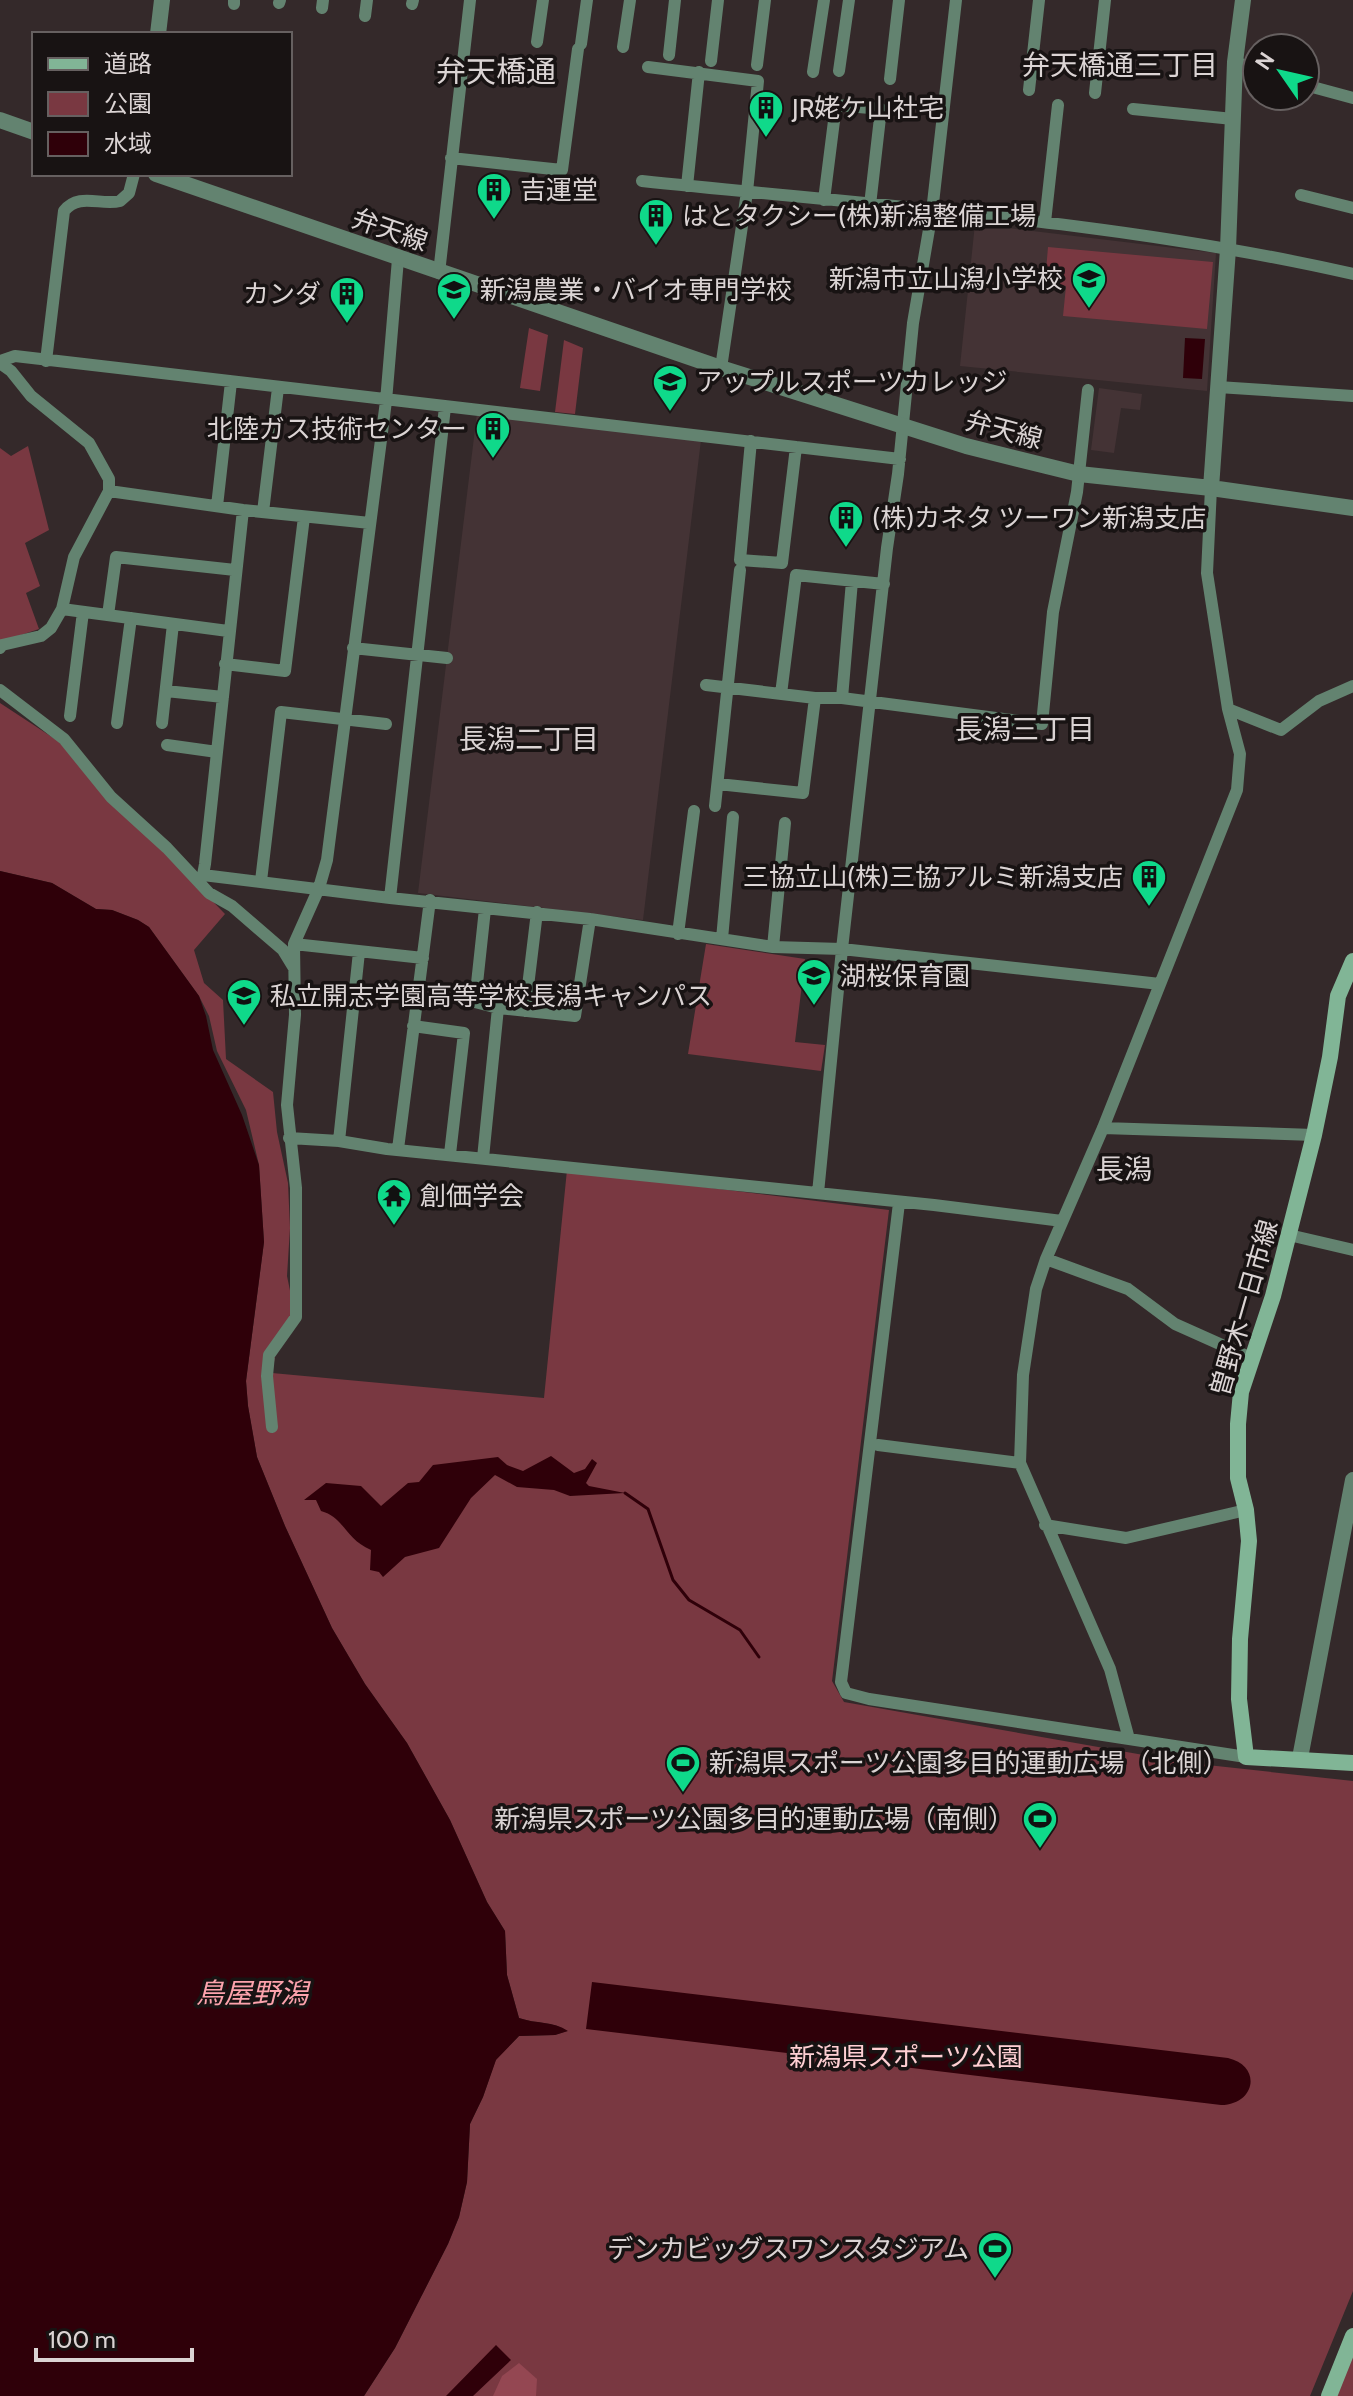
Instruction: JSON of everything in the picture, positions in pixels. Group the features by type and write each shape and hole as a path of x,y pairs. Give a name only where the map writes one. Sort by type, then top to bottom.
{"main road":[{"name":"曽野木一日市線","path":"1246,1757 1239,1699 1248,1565 1246,1510 1238,1478 1241,1392 1273,1296 1289,1235 1330,1057 1338,996 1351,969"},
{"path":"1246,1757 1353,1763"},
{"path":"1329,2396 1353,2336"}],"street":[{"path":"158,32 162,0"},
{"path":"365,16 367,0"},
{"path":"439,273 470,0"},
{"path":"537,42 543,0"},
{"path":"451,158 562,170 587,0"},
{"path":"623,47 630,0"},
{"path":"669,55 675,0"},
{"path":"711,61 718,0"},
{"path":"757,65 765,0"},
{"path":"813,72 824,0"},
{"path":"839,71 849,0"},
{"path":"890,79 899,0"},
{"path":"818,1193 842,949 900,459 913,323 932,212 956,0"},
{"path":"1029,90 1039,0"},
{"path":"1095,93 1105,0"},
{"path":"1129,1739 1110,1669 1020,1463 1023,1375 1036,1289 1046,1259 1103,1128 1237,790 1240,754 1228,709 1207,573 1228,249 1235,62 1243,0"},
{"path":"1235,62 1241,64"},
{"path":"648,67 758,81 747,192 721,368"},
{"path":"687,186 699,72"},
{"path":"1321,89 1353,98"},
{"path":"824,200 836,105 881,109 870,205"},
{"path":"1045,222 1058,105"},
{"path":"1133,109 1233,119"},
{"path":"0,120 32,131"},
{"path":"46,361 64,211 81,200 120,201 129,193 133,176"},
{"name":"弁天線","path":"162,176 721,368 966,446 1079,474 1353,508"},
{"path":"642,181 1045,222 1228,249 1353,274"},
{"path":"1301,195 1353,208"},
{"path":"272,1427 267,1376 269,1355 296,1317 296,1188 287,1105 295,1015 294,944 319,888 327,860 386,401 398,259"},
{"path":"0,648 41,636 51,628 62,609 74,557 109,491 109,479 89,443 31,396 0,362 15,356 900,459"},
{"path":"217,506 231,382"},
{"path":"1218,387 1353,396"},
{"path":"263,512 278,388"},
{"path":"706,685 815,698 842,698 1042,724 1053,612 1079,474 1088,390"},
{"path":"390,898 445,407"},
{"path":"751,441 740,560 782,563 796,447"},
{"path":"109,491 243,510 370,523"},
{"path":"200,878 243,510"},
{"path":"225,664 285,671 304,517"},
{"path":"108,615 116,557 235,570"},
{"path":"715,806 740,570"},
{"path":"781,694 796,575 884,584"},
{"path":"842,698 852,581"},
{"path":"62,609 228,631"},
{"path":"70,716 83,612"},
{"path":"117,723 131,618"},
{"path":"162,723 173,624"},
{"path":"353,648 447,658"},
{"path":"1228,709 1281,730 1319,701 1353,686"},
{"path":"0,690 64,739 111,797 200,878 209,893 232,906 283,950 294,968"},
{"path":"166,691 223,697"},
{"path":"718,784 803,793 815,698"},
{"path":"261,881 281,712 386,724"},
{"path":"167,745 217,752"},
{"path":"678,934 694,811"},
{"path":"722,939 733,817"},
{"path":"773,947 785,823"},
{"path":"200,878 261,881 485,909 537,912 773,947 842,949 1160,984"},
{"path":"398,1149 430,900"},
{"path":"485,909 475,1002 498,1008 575,1016 590,919"},
{"path":"525,1011 537,912"},
{"path":"294,944 423,958"},
{"path":"339,1141 359,952"},
{"path":"483,1158 498,1008"},
{"path":"413,1026 464,1033 450,1154"},
{"path":"1103,1128 1314,1135"},
{"path":"289,1138 1062,1221"},
{"path":"899,1203 841,1682 846,1693 1246,1757"},
{"path":"1289,1235 1353,1250"},
{"path":"1046,1259 1128,1289 1175,1324 1251,1358"},
{"path":"878,1445 1020,1463"},
{"path":"1300,1758 1353,1480"},
{"path":"1045,1525 1126,1538 1246,1510"}],"shaded area":[{"name":"新潟市立山潟小学校","path":"975,224 1216,253 1207,391 960,366"},
{"path":"1099,388 1142,394 1140,410 1121,408 1114,453 1091,450"},
{"path":"477,413 701,440 643,920 418,893"},
{"path":"519,2363 537,2379 536,2396 493,2396 502,2376"}],"green space":[{"path":"1048,247 1213,262 1207,329 1063,316 1066,286 1045,283"},
{"path":"529,328 548,335 540,391 520,388"},
{"path":"564,340 583,348 575,414 555,412"},
{"path":"28,446 49,530 25,543 40,586 26,593 39,629 0,642 0,448 11,456"},
{"name":"新潟県スポーツ公園","path":"0,703 58,741 225,914 194,950 204,983 223,1000 226,1059 273,1092 277,1132 288,1183 290,1228 287,1276 294,1310 279,1335 272,1373 544,1398 567,1170 889,1210 832,1681 844,1702 1189,1763 1353,1781 1353,2291 1310,2396 364,2396 395,2348 459,2217 467,2182 470,2124 496,2059 519,2036 555,2035 567,2031 519,2018 507,1975 505,1931 487,1902 450,1820 407,1743 365,1684 332,1628 257,1457 246,1381 264,1242 259,1165 246,1110 217,1051 209,1016 199,996 149,927 112,910 96,909 52,883 0,871"},
{"path":"706,944 805,959 795,1042 825,1045 821,1071 688,1054"},
{"path":"1353,2348 1353,2396 1334,2396"}],"water":[{"path":"1185,338 1205,339 1202,379 1183,378"},
{"name":"鳥屋野潟","path":"0,871 52,883 96,909 112,910 138,920 149,927 199,996 213,1050 242,1115 259,1165 264,1242 246,1381 257,1457 332,1628 365,1684 407,1743 450,1820 487,1902 505,1931 507,1975 519,2018 568,2031 555,2035 519,2036 496,2060 470,2124 467,2182 459,2217 395,2348 364,2396 0,2396"},
{"path":"551,1456 574,1473 585,1469 592,1459 597,1463 586,1483 625,1493 570,1496 554,1490 517,1487 495,1475 471,1498 439,1548 405,1557 383,1577 379,1572 370,1570 371,1550 355,1540 335,1518 321,1511 316,1500 304,1500 326,1483 361,1486 381,1506 408,1483 419,1482 433,1465 498,1457 507,1465 523,1471"},
{"path":"592,1982 1228,2058 1246,2069 1250,2084 1242,2098 1221,2105 586,2029"},
{"path":"496,2345 511,2360 473,2396 446,2396"}],"waterway":[{"path":"625,1493 648,1509 673,1580 689,1600 740,1630 759,1657"}],"place":[{"name":"JR姥ケ山社宅","path":"766,139"},
{"name":"吉運堂","path":"494,221"},
{"name":"はとタクシー(株)新潟整備工場","path":"656,247"},
{"name":"新潟市立山潟小学校","path":"1089,310"},
{"name":"新潟農業・バイオ専門学校","path":"454,321"},
{"name":"カンダ","path":"347,325"},
{"name":"アップルスポーツカレッジ","path":"670,413"},
{"name":"北陸ガス技術センター","path":"493,460"},
{"name":"(株)カネタ ツーワン新潟支店","path":"846,549"},
{"name":"三協立山(株)三協アルミ新潟支店","path":"1149,908"},
{"name":"湖桜保育園","path":"814,1007"},
{"name":"私立開志学園高等学校長潟キャンパス","path":"244,1027"},
{"name":"創価学会","path":"394,1227"},
{"name":"新潟県スポーツ公園多目的運動広場（北側）","path":"683,1794"},
{"name":"新潟県スポーツ公園多目的運動広場（南側）","path":"1040,1850"},
{"name":"デンカビッグスワンスタジアム","path":"995,2280"}],"district":[{"name":"弁天橋通三丁目","path":"1120,65"},
{"name":"弁天橋通","path":"496,71"},
{"name":"長潟三丁目","path":"1025,729"},
{"name":"長潟二丁目","path":"529,739"},
{"name":"長潟","path":"1124,1169"}]}
